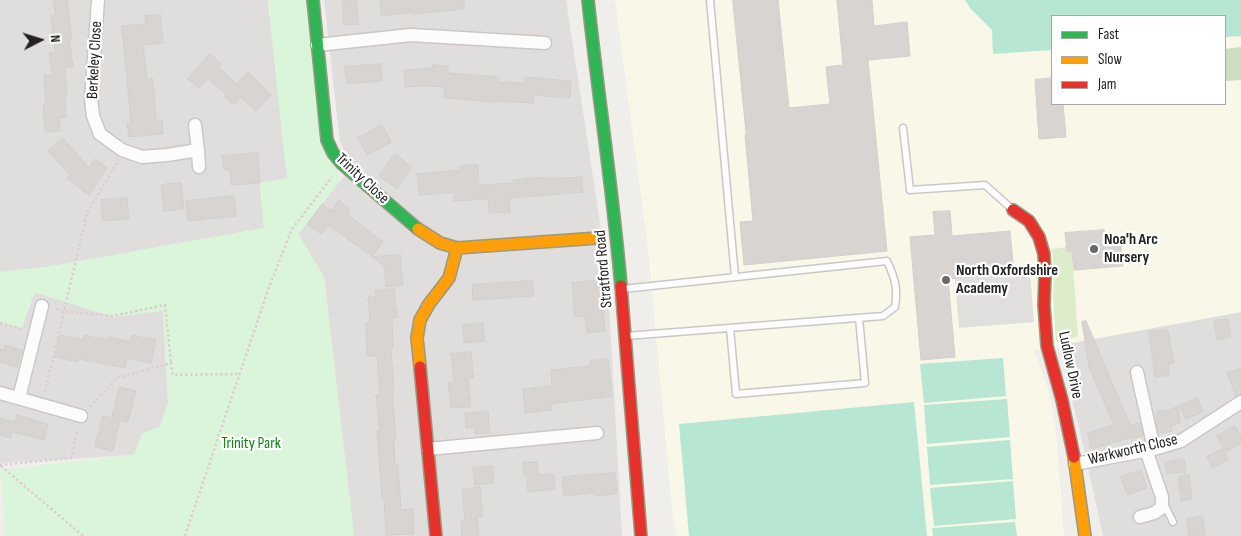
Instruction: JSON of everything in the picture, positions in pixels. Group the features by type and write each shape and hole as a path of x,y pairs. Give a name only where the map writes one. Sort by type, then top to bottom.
{"street":[{"name":"Berkeley Close","path":"98,0 91,99 93,116 100,134 124,151 142,157 198,150"},
{"name":"Trinity Close","path":"313,0 327,140 333,153 342,164 423,233 440,244 457,248 598,238"},
{"name":"Stratford Road","path":"588,0 618,235 640,536"},
{"path":"317,45 411,35 545,43"},
{"path":"195,125 200,168"},
{"name":"Ludlow Drive","path":"1013,210 1029,221 1038,237 1044,254 1044,305 1047,346 1062,400 1075,464 1085,536"},
{"path":"436,536 417,338 420,320 448,278 457,248"},
{"path":"19,398 42,306"},
{"path":"1137,372 1150,450 1163,501 1160,509 1140,517"},
{"path":"0,393 81,416"},
{"name":"Warkworth Close","path":"1075,464 1150,450 1181,441 1241,402"},
{"path":"428,449 597,433"}],"lane":[{"path":"710,0 735,277"},
{"path":"903,128 910,190 984,184 1013,210"},
{"path":"622,289 887,261 895,278 897,295 895,307 883,316 626,336"},
{"path":"730,328 736,394 865,383 859,318"},
{"path":"1163,501 1173,522"}],"path":[{"path":"42,405 87,213 124,151"},
{"path":"185,536 268,290 292,230 342,164"},
{"path":"42,306 63,311 112,316 165,305 170,363 173,374 240,374"},
{"path":"0,323 35,333"},
{"path":"84,536 0,465 71,458 81,416 117,378 170,363"}],"shaded area":[{"path":"0,0 268,0 287,179 260,183 264,228 47,267 0,272"},
{"path":"324,0 566,0 607,269 622,536 354,536 324,277 298,234 352,166 340,142"},
{"name":"North Oxfordshire Academy","path":"615,0 1241,0 1241,312 1034,350 1049,392 1056,431 1064,536 677,536 673,519 648,249"},
{"path":"1030,273 1034,322 959,328 955,279"},
{"path":"34,292 114,317 163,310 168,403 160,427 142,434 134,455 0,463 0,323 22,328"},
{"path":"1241,312 1241,536 1103,536 1059,345"}],"green space":[{"name":"Trinity Park","path":"268,0 305,0 323,146 341,180 298,234 324,277 354,536 6,536 0,470 134,455 142,434 160,427 168,402 163,311 114,317 35,292 22,328 0,323 0,272 47,267 264,228 260,183 287,178"},
{"path":"965,0 1241,0 1241,36 1226,37 1226,15 1051,15 1051,50 993,54 992,30 970,8"},
{"path":"1241,47 1241,80 1226,81 1226,49"},
{"path":"1066,247 1067,251 1072,251 1078,337 1056,341 1052,249"},
{"path":"1003,358 1006,396 924,403 920,364"},
{"path":"1007,399 1010,437 927,444 924,405"},
{"path":"914,402 927,536 689,536 679,424"},
{"path":"1010,440 1013,479 930,485 927,447"},
{"path":"1013,481 1016,519 934,526 930,488"},
{"path":"1015,522 1017,536 933,536 932,528"}],"building":[{"path":"54,0 67,0 72,39 69,39 73,67 65,68 66,118 59,118 60,131 45,132 43,104 46,103 44,75 53,75 49,53 55,52 51,16 55,15"},
{"path":"380,0 464,0 464,9 382,16"},
{"path":"733,0 778,0 789,108 830,104 826,67 843,65 837,0 872,0 874,26 907,22 910,56 868,60 887,251 744,265 740,222 753,221"},
{"path":"356,1 359,24 344,25 342,2"},
{"path":"160,15 163,43 143,45 147,79 153,79 156,120 162,120 163,134 129,137 127,123 131,123 122,26 146,24 145,16"},
{"path":"210,54 221,64 218,67 237,84 248,72 271,95 256,111 241,97 234,105 224,96 226,94 208,79 199,88 188,79"},
{"path":"381,64 382,81 347,84 345,67"},
{"path":"433,65 448,66 448,73 499,77 499,82 524,83 525,77 571,81 570,98 534,95 533,103 497,102 444,98 445,87 405,87 404,70 432,68"},
{"path":"1051,78 1051,105 1063,105 1066,137 1039,139 1035,80"},
{"path":"382,125 391,142 367,155 358,138"},
{"path":"63,138 89,168 95,159 107,168 89,195 67,179 70,175 48,151"},
{"path":"258,153 260,183 231,185 230,170 224,170 222,156"},
{"path":"395,154 412,167 397,189 379,176"},
{"path":"478,165 479,185 513,183 513,180 545,177 545,179 582,177 583,192 509,198 510,212 489,213 488,199 454,201 454,192 420,195 417,174 460,170 460,166"},
{"path":"181,183 184,209 164,211 161,185"},
{"path":"234,196 236,216 188,221 186,201"},
{"path":"127,198 129,219 103,221 101,200"},
{"path":"339,200 350,209 347,214 383,242 372,256 328,225 321,234 307,224 322,204 331,211"},
{"path":"950,211 952,236 1010,231 1014,274 948,279 955,357 921,360 910,237 935,235 933,212"},
{"name":"Noa'h Arc Nursery","path":"1104,230 1105,241 1113,240 1113,246 1121,246 1123,266 1074,270 1072,251 1067,251 1065,233"},
{"path":"400,255 403,285 386,287 384,266 372,257"},
{"path":"600,280 605,331 587,333 585,316 575,317 572,283"},
{"path":"532,281 534,296 473,300 472,285"},
{"path":"394,289 397,317 392,318 393,349 391,350 396,439 394,439 395,465 398,465 401,510 413,509 414,534 386,535 377,431 380,431 376,395 380,395 377,356 367,356 366,323 370,322 368,297 376,297 375,291"},
{"path":"1228,319 1231,337 1217,340 1214,321"},
{"path":"1086,321 1130,425 1140,423 1143,436 1125,439 1092,449 1087,433 1114,425 1089,367 1082,322"},
{"path":"483,323 485,341 464,343 463,325"},
{"path":"1168,331 1174,363 1168,364 1170,375 1155,377 1149,332"},
{"path":"60,335 83,340 84,335 108,340 109,337 131,342 132,335 156,340 151,363 127,358 125,368 79,359 78,362 55,357"},
{"path":"5,345 22,350 17,367 0,362 0,349 4,350"},
{"path":"471,352 474,378 468,378 471,407 451,408 448,383 454,382 451,354"},
{"path":"608,359 612,396 551,404 552,410 525,413 523,389 552,386 551,370 590,366 590,361"},
{"path":"1241,368 1241,394 1236,396 1227,373"},
{"path":"120,387 136,391 128,422 112,418"},
{"path":"1197,398 1203,412 1186,419 1179,406"},
{"path":"1178,406 1180,422 1171,426 1172,431 1159,433 1156,412 1170,410"},
{"path":"488,411 490,433 475,434 474,427 466,428 465,414"},
{"path":"17,415 48,424 44,440 12,432 10,438 0,435 0,418 15,422"},
{"path":"103,416 120,420 113,451 95,447"},
{"path":"1235,426 1241,437 1241,443 1226,452 1217,436"},
{"path":"1222,449 1228,460 1213,468 1207,457"},
{"path":"1184,459 1186,472 1167,474 1165,462"},
{"path":"537,462 538,475 554,474 555,489 528,492 527,476 524,476 523,463"},
{"path":"492,466 494,483 475,485 473,468"},
{"path":"1141,470 1147,488 1127,495 1121,477"},
{"path":"615,473 617,494 594,496 594,493 564,496 562,477"},
{"path":"1189,475 1192,499 1181,501 1178,477"},
{"path":"480,487 483,516 477,517 479,536 462,536 461,521 465,520 462,490"},
{"path":"1203,516 1205,535 1189,536 1187,519"}],"traffic: fast":[{"path":"313,0 327,140 333,153 342,164 418,229"},
{"path":"588,0 621,286"}],"traffic: slow":[{"path":"418,229 440,243 457,248 598,238"},
{"path":"420,367 417,338 420,320 429,304 449,278 457,248"},
{"path":"1074,457 1085,536"}],"traffic: jam":[{"path":"1013,210 1029,221 1039,237 1044,254 1044,305 1047,346 1062,400 1074,457"},
{"path":"621,286 641,536"},
{"path":"420,367 436,536"}],"place":[{"name":"Noa'h Arc Nursery","path":"1094,249"},
{"name":"North Oxfordshire Academy","path":"946,280"}]}
